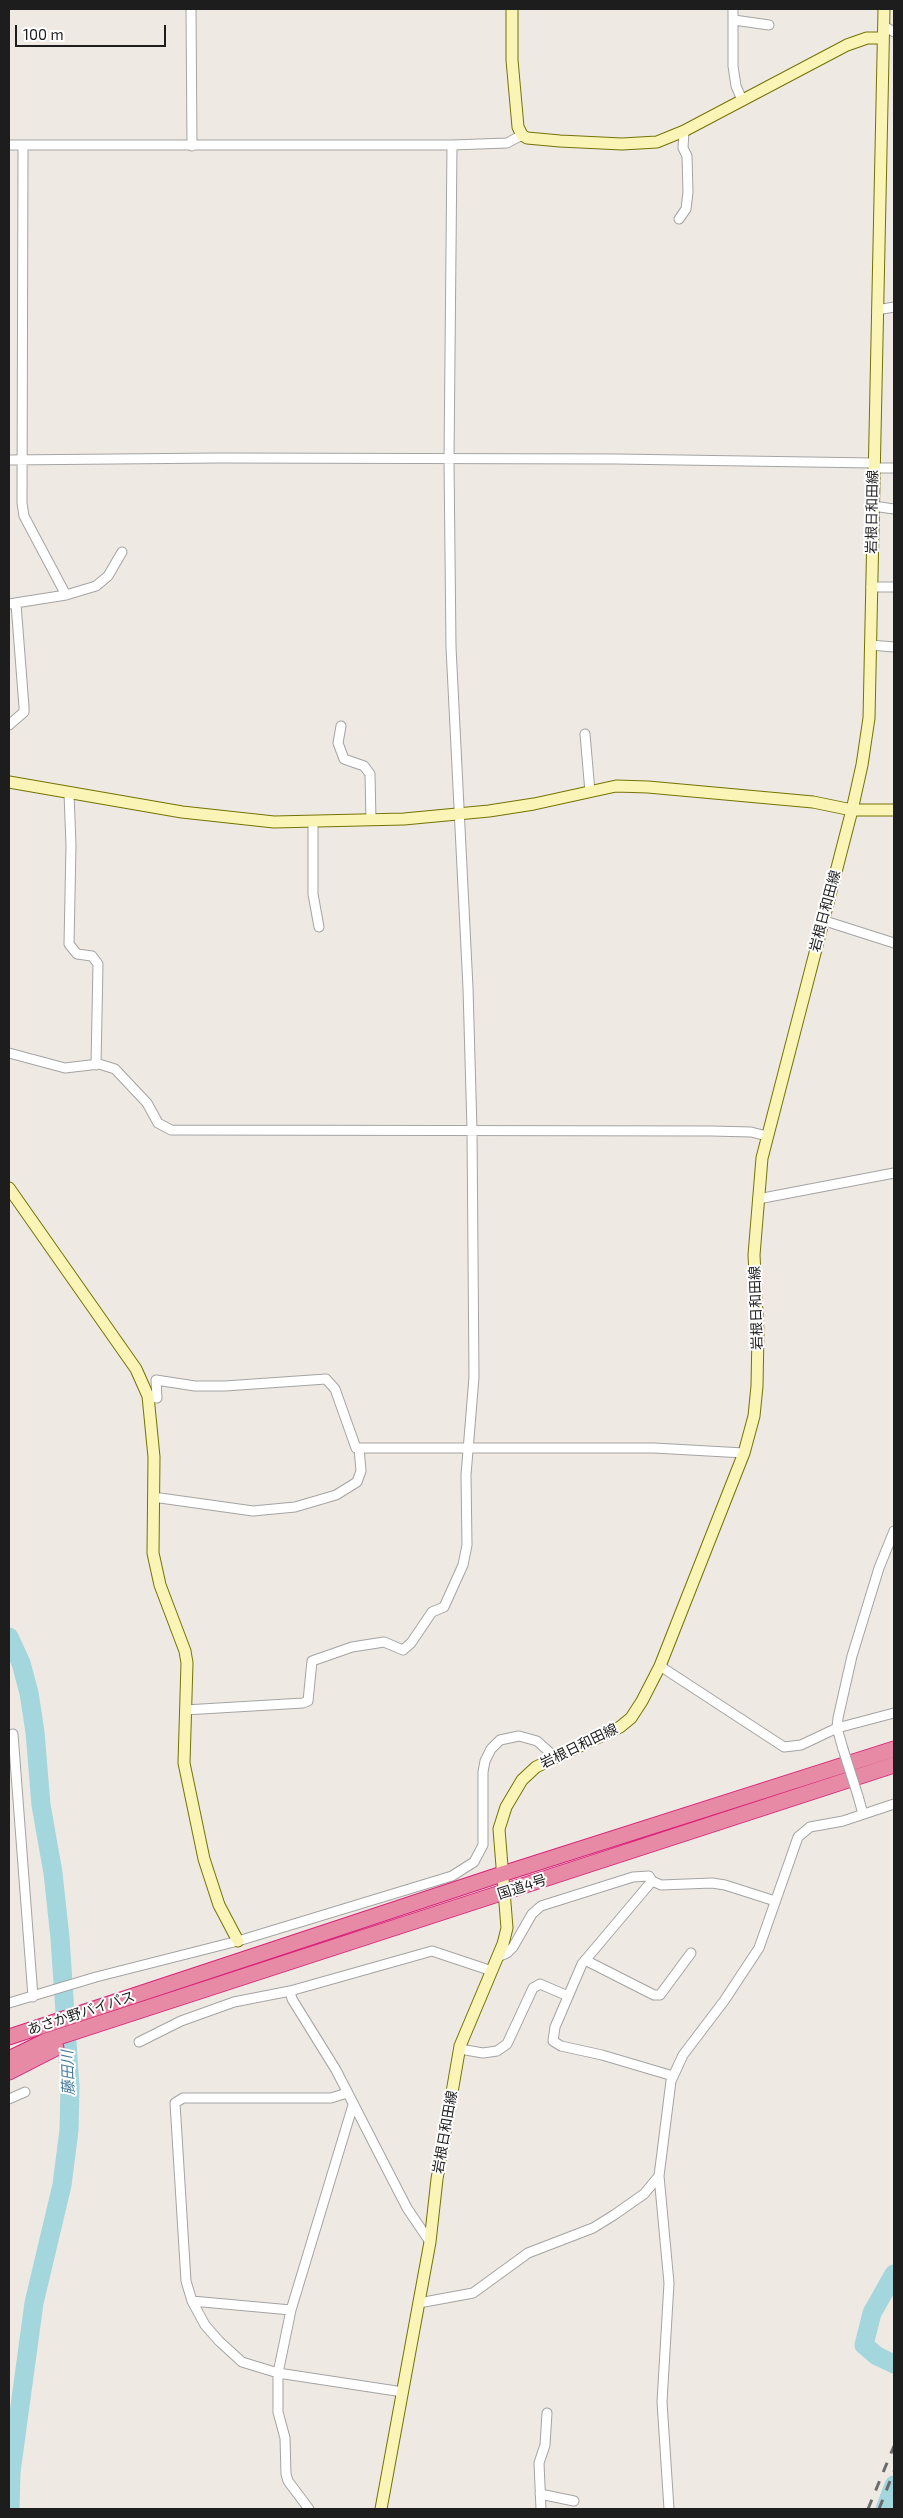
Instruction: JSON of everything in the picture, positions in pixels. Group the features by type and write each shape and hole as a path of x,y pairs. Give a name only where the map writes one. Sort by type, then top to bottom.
{"highway":[{"name":"国道4号","path":"43,2021 97,2003 153,1989 502,1874 894,1749"},
{"name":"国道4号","path":"46,2046 149,2007 894,1766"},
{"path":"9,2026 43,2021"},
{"name":"あさか野バイパス","path":"9,2037 43,2021"},
{"path":"9,2072 46,2046"},
{"name":"あさか野バイパス","path":"9,2059 46,2046"}],"main road":[{"path":"512,9 512,60 516,115 522,135 560,141 642,144 657,142 684,131 847,45 867,38 883,38"},
{"name":"岩根日和田線","path":"381,2509 430,2242 437,2179 460,2049 498,1957 507,1928 500,1828 506,1807 522,1780 536,1767 599,1739 620,1727 630,1718 642,1701 660,1666 744,1453 754,1416 757,1386 754,1255 762,1158 822,920 852,810 866,746 869,718 884,9"},
{"path":"9,782 207,815 274,822 371,820 458,813 534,804 616,786 648,787 813,802 852,810 894,810"},
{"path":"9,1188 136,1369 148,1396 154,1457 153,1497 156,1571 186,1651 184,1763 204,1859 219,1905 238,1942"}],"street":[{"path":"191,9 192,146"},
{"path":"733,9 733,66 736,86 742,100"},
{"path":"734,20 769,24"},
{"path":"884,26 894,32"},
{"path":"679,219 686,209 688,192 687,156 683,148 684,131"},
{"path":"9,145 452,145 507,142 522,135"},
{"path":"186,1710 303,1703 308,1701 312,1661 352,1647 384,1642 403,1650 432,1612 444,1607 463,1565 467,1545 466,1475 470,1448 474,1377 472,1130 468,988 450,647 449,460 452,145"},
{"path":"23,146 21,460 24,516 66,595"},
{"path":"877,310 894,307"},
{"path":"9,460 220,458 617,459 894,468"},
{"path":"872,506 894,509"},
{"path":"9,726 24,712 12,604 66,595 96,586 108,576 122,552"},
{"path":"871,588 894,587"},
{"path":"870,645 894,647"},
{"path":"341,726 338,743 344,759 364,766 370,774 371,820"},
{"path":"584,734 590,792"},
{"path":"68,793 72,845 69,944 77,954 92,956 98,964 96,1065"},
{"path":"313,822 313,894 319,927"},
{"path":"822,920 894,942"},
{"path":"9,1053 65,1068 105,1065 115,1070 147,1104 158,1124 171,1130 712,1131 751,1132 767,1136"},
{"path":"758,1199 894,1173"},
{"path":"148,1396 157,1398 156,1380 195,1386 225,1386 326,1379 335,1389 354,1446 359,1448 654,1448 744,1453"},
{"path":"153,1497 254,1510 295,1507 336,1495 357,1482 361,1471 359,1448"},
{"path":"863,1814 837,1728 852,1656 879,1568 894,1531"},
{"path":"660,1666 784,1747 801,1745 837,1728 894,1713"},
{"path":"9,1735 13,1734 37,1995"},
{"path":"9,2003 96,1977 238,1942 452,1876 470,1867 483,1845 483,1772 485,1761 491,1749 500,1740 519,1736 537,1740 555,1757"},
{"path":"669,2509 662,2402 669,2283 659,2176 673,2076 683,2055 724,2002 759,1948 792,1850 804,1831 894,1804"},
{"path":"498,1957 507,1953 513,1947 532,1914 541,1906 633,1877 648,1876 652,1881 661,1885 712,1883 726,1885 775,1901"},
{"path":"652,1881 585,1960 556,2027 554,2041 557,2044 673,2076"},
{"path":"139,2042 181,2021 234,2002 290,1991 432,1951 492,1971"},
{"path":"585,1960 654,1994 660,1995 691,1954"},
{"path":"460,2049 483,2054 498,2051 507,2044 533,1988 540,1984 568,1996"},
{"path":"290,1991 292,1999 326,2052 407,2208 430,2242"},
{"path":"9,2099 25,2092"},
{"path":"347,2093 331,2098 183,2098 176,2102 183,2256 186,2281 192,2301 205,2325 242,2362 278,2373 402,2392"},
{"path":"309,2509 288,2481 286,2474 285,2438 278,2412 278,2373 291,2310 353,2105"},
{"path":"419,2303 473,2293 528,2253 593,2228 614,2216 644,2194 659,2176"},
{"path":"192,2301 291,2310"},
{"path":"541,2509 539,2463 545,2445 547,2413"},
{"path":"540,2494 574,2501"}],"waterway":[{"name":"藤田川","path":"9,1637 21,1663 29,1693 35,1732 41,1805 53,1873 60,1938 70,2087 69,2130 62,2185 34,2303 11,2472 10,2509"},
{"path":"894,2274 872,2313 864,2345 877,2356 894,2364"},
{"path":"885,2509 894,2485"}],"railway":[{"path":"868,2509 894,2446"},
{"path":"879,2509 894,2471"}]}
